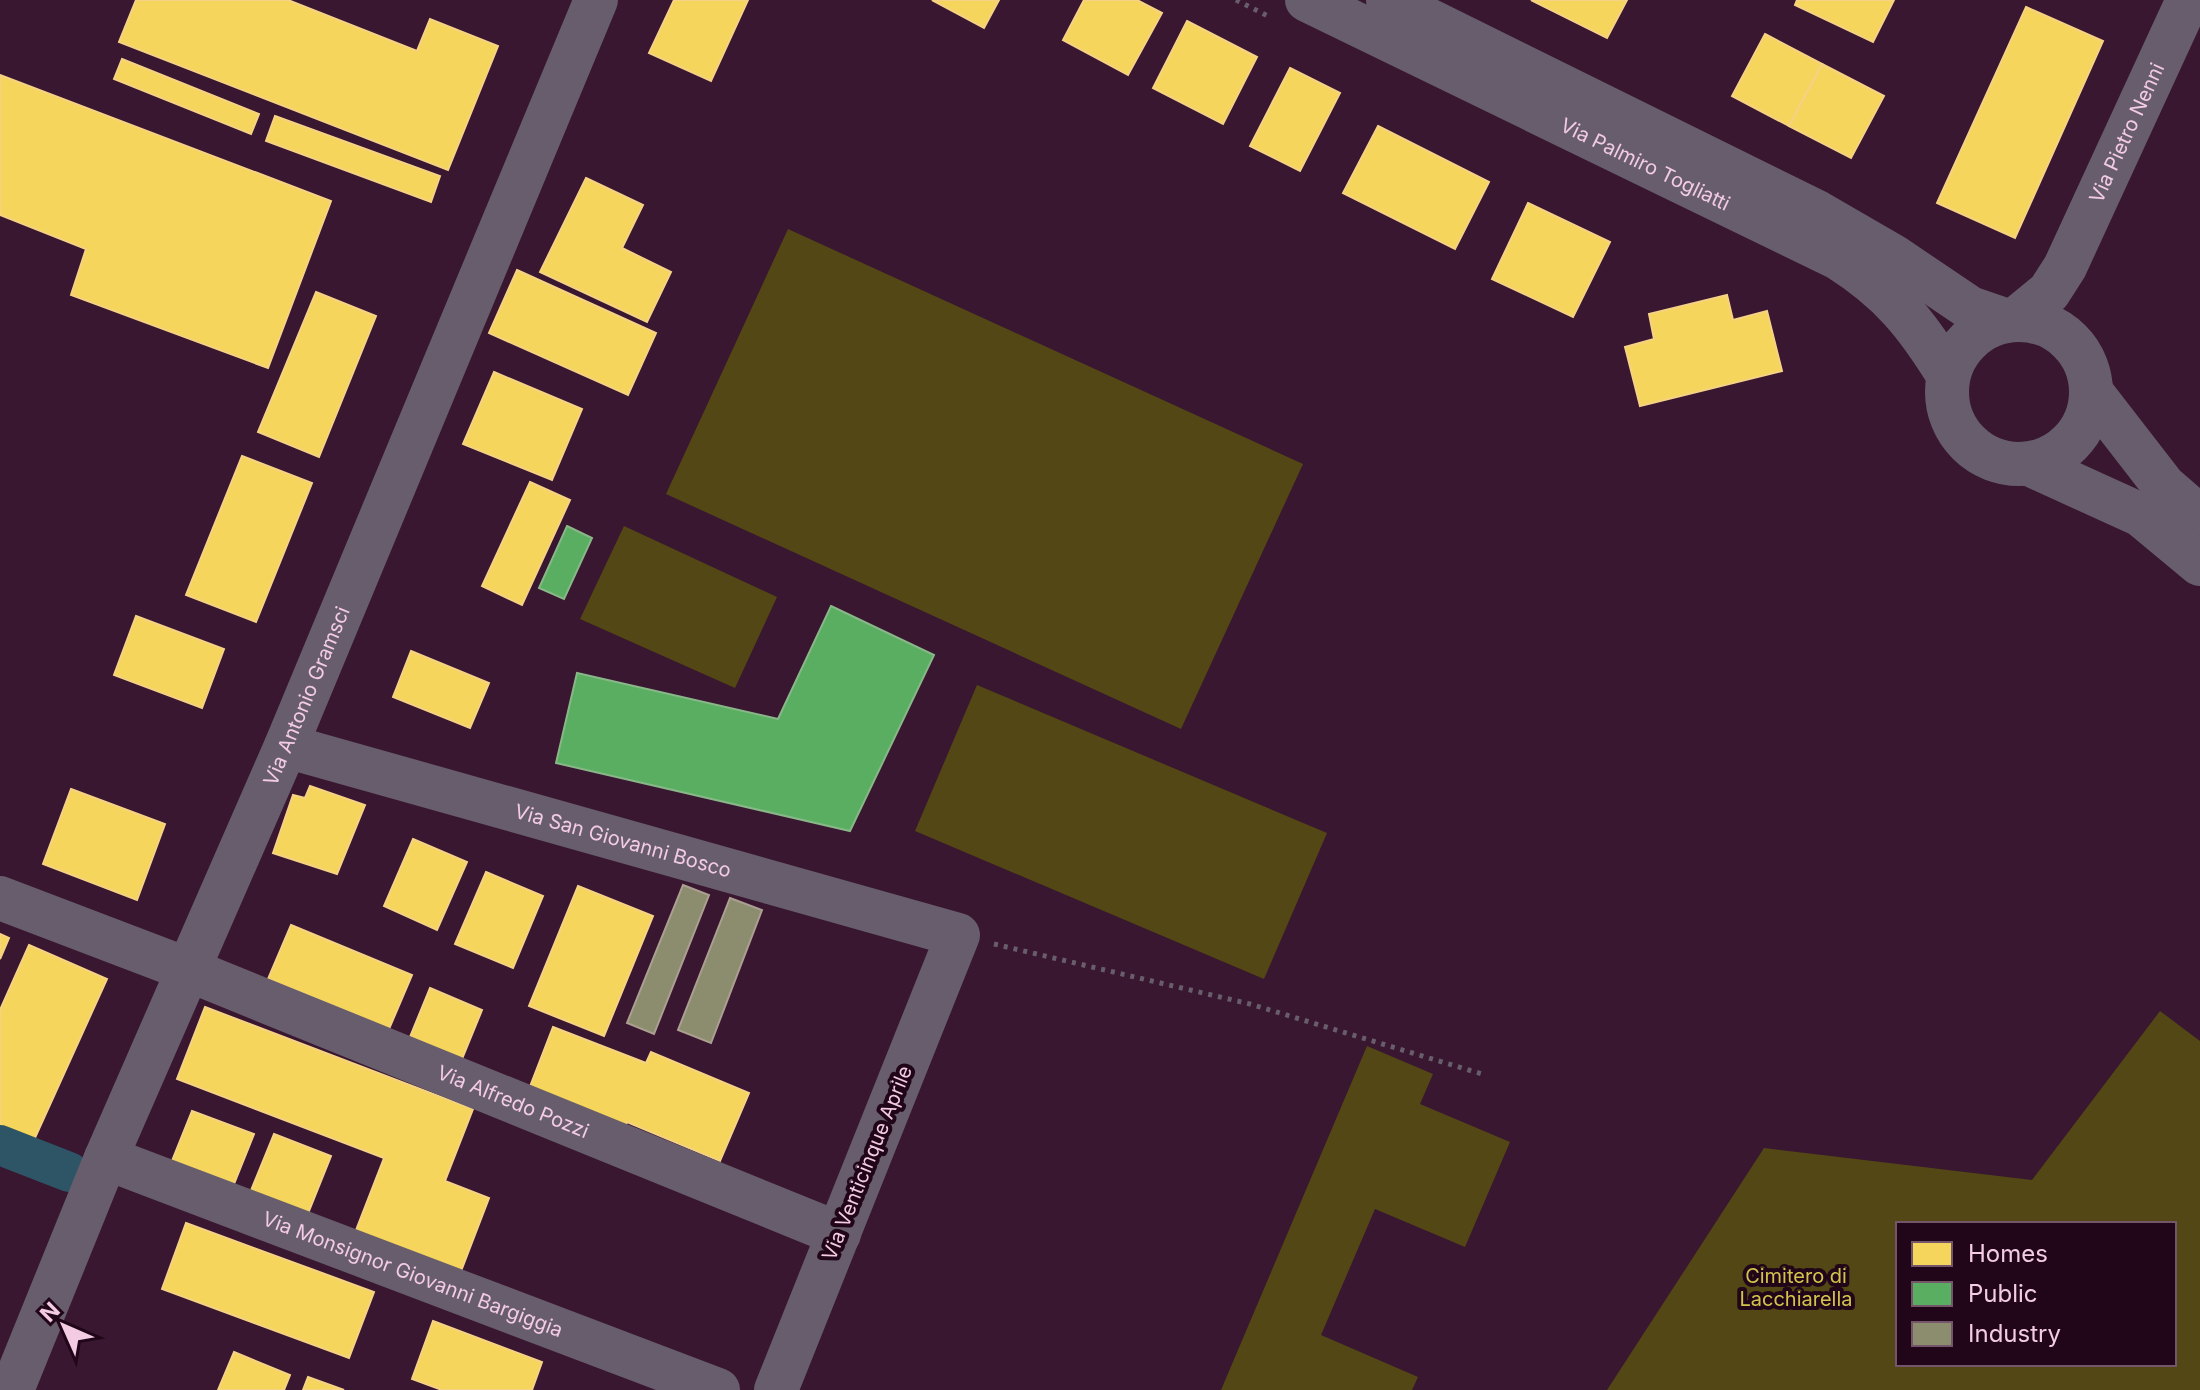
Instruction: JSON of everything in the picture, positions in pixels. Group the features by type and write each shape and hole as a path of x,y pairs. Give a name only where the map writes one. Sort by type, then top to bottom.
{"street":[{"name":"Via Antonio Gramsci","path":"19,1388 106,1158 286,746 596,0"},
{"name":"Via Palmiro Togliatti","path":"1307,0 1838,258 1882,287 1897,302 1948,375"},
{"name":"Via Palmiro Togliatti","path":"1388,0 1817,212 1893,256 1970,308 2010,320"},
{"path":"1446,0 1464,28 1481,46"},
{"name":"Via Pietro Nenni","path":"2010,320 2049,292 2065,267 2188,0"},
{"name":"Via Pietro Nenni","path":"2061,332 2059,299 2065,267"},
{"path":"2010,320 2040,321 2061,332 2078,348 2089,369 2092,393 2089,412 2080,431 2067,447 2049,458 2029,464 2006,463 1983,455 1965,441 1952,421 1946,398 1948,375 1956,356 1969,339 1985,327 2010,320"},
{"path":"2092,393 2164,486 2200,517"},
{"path":"2029,464 2141,515 2200,564"},
{"name":"Via San Giovanni Bosco","path":"286,746 958,935"},
{"name":"Via Alfredo Pozzi","path":"0,898 189,970 839,1234"},
{"name":"Via Venticinque Aprile","path":"776,1390 958,935"},
{"name":"Via Monsignor Giovanni Bargiggia","path":"106,1158 718,1390"}],"path":[{"path":"958,935 1250,1004 1482,1074"}],"green space":[{"path":"788,229 1303,464 1181,729 666,494"},
{"path":"624,526 777,597 735,688 580,619"},
{"path":"977,685 1327,833 1264,979 915,831"},
{"name":"Cimitero di Lacchiarella","path":"2160,1011 2200,1041 2200,1390 1607,1390 1764,1148 2032,1180"},
{"path":"1367,1046 1433,1074 1420,1104 1510,1142 1465,1247 1375,1209 1321,1335 1418,1377 1412,1390 1221,1390"}],"building: Homes":[{"path":"136,0 288,0 417,51 430,19 498,46 448,170 119,42"},
{"path":"674,0 748,0 711,81 649,53"},
{"path":"932,0 999,0 984,28"},
{"path":"1084,0 1137,0 1162,13 1128,75 1063,40"},
{"path":"1531,0 1627,0 1607,38"},
{"path":"1797,0 1894,0 1873,42 1795,5"},
{"path":"2026,7 2103,41 2015,238 1937,203"},
{"path":"1187,21 1257,57 1223,124 1153,88"},
{"path":"1765,34 1822,64 1789,126 1732,96"},
{"path":"122,59 259,114 251,134 114,79"},
{"path":"1822,64 1884,96 1851,158 1789,126"},
{"path":"1290,68 1340,93 1300,171 1250,146"},
{"path":"0,75 331,201 268,368 71,295 86,249 0,215"},
{"path":"275,116 440,176 431,202 266,141"},
{"path":"1378,126 1489,182 1455,249 1343,193"},
{"path":"586,178 643,205 622,248 671,272 647,322 540,272"},
{"path":"1528,203 1610,242 1573,317 1492,279"},
{"path":"517,270 656,333 628,395 489,333"},
{"path":"316,292 376,316 319,457 258,432"},
{"path":"1727,295 1733,320 1767,311 1782,371 1640,406 1625,347 1654,339 1649,314"},
{"path":"494,372 582,409 552,480 463,444"},
{"path":"242,456 312,483 256,622 186,595"},
{"path":"530,482 570,500 522,605 482,586"},
{"path":"136,616 224,649 202,708 114,675"},
{"path":"411,651 489,683 470,728 393,697"},
{"path":"310,786 365,805 337,874 273,853 293,795 305,798"},
{"path":"71,789 165,824 137,900 43,864"},
{"path":"413,839 467,862 437,930 384,906"},
{"path":"486,872 543,896 513,968 455,944"},
{"path":"578,886 653,916 604,1036 529,1006"},
{"path":"291,925 412,975 389,1029 268,979"},
{"path":"0,934 9,938 0,959"},
{"path":"29,945 107,979 34,1140 0,1129 0,1010"},
{"path":"430,988 482,1010 462,1059 410,1037"},
{"path":"205,1007 473,1109 445,1181 489,1198 458,1279 353,1238 384,1158 177,1079"},
{"path":"553,1027 646,1063 651,1052 749,1093 720,1161 627,1122 622,1134 526,1097"},
{"path":"192,1111 254,1134 234,1184 172,1161"},
{"path":"274,1134 331,1156 307,1216 250,1193"},
{"path":"186,1223 374,1292 349,1358 162,1289"},
{"path":"433,1321 542,1362 532,1390 442,1390 412,1379"},
{"path":"234,1352 290,1375 284,1390 218,1390"},
{"path":"308,1377 344,1390 303,1390"}],"building: Public":[{"path":"567,526 592,538 564,599 539,588"},
{"path":"831,606 934,655 850,831 556,763 577,673 778,719"}],"building: Industry":[{"path":"683,885 709,895 654,1034 627,1023"},
{"path":"730,898 762,910 711,1043 678,1030"}],"waterway":[{"path":"0,1145 69,1172"}]}
